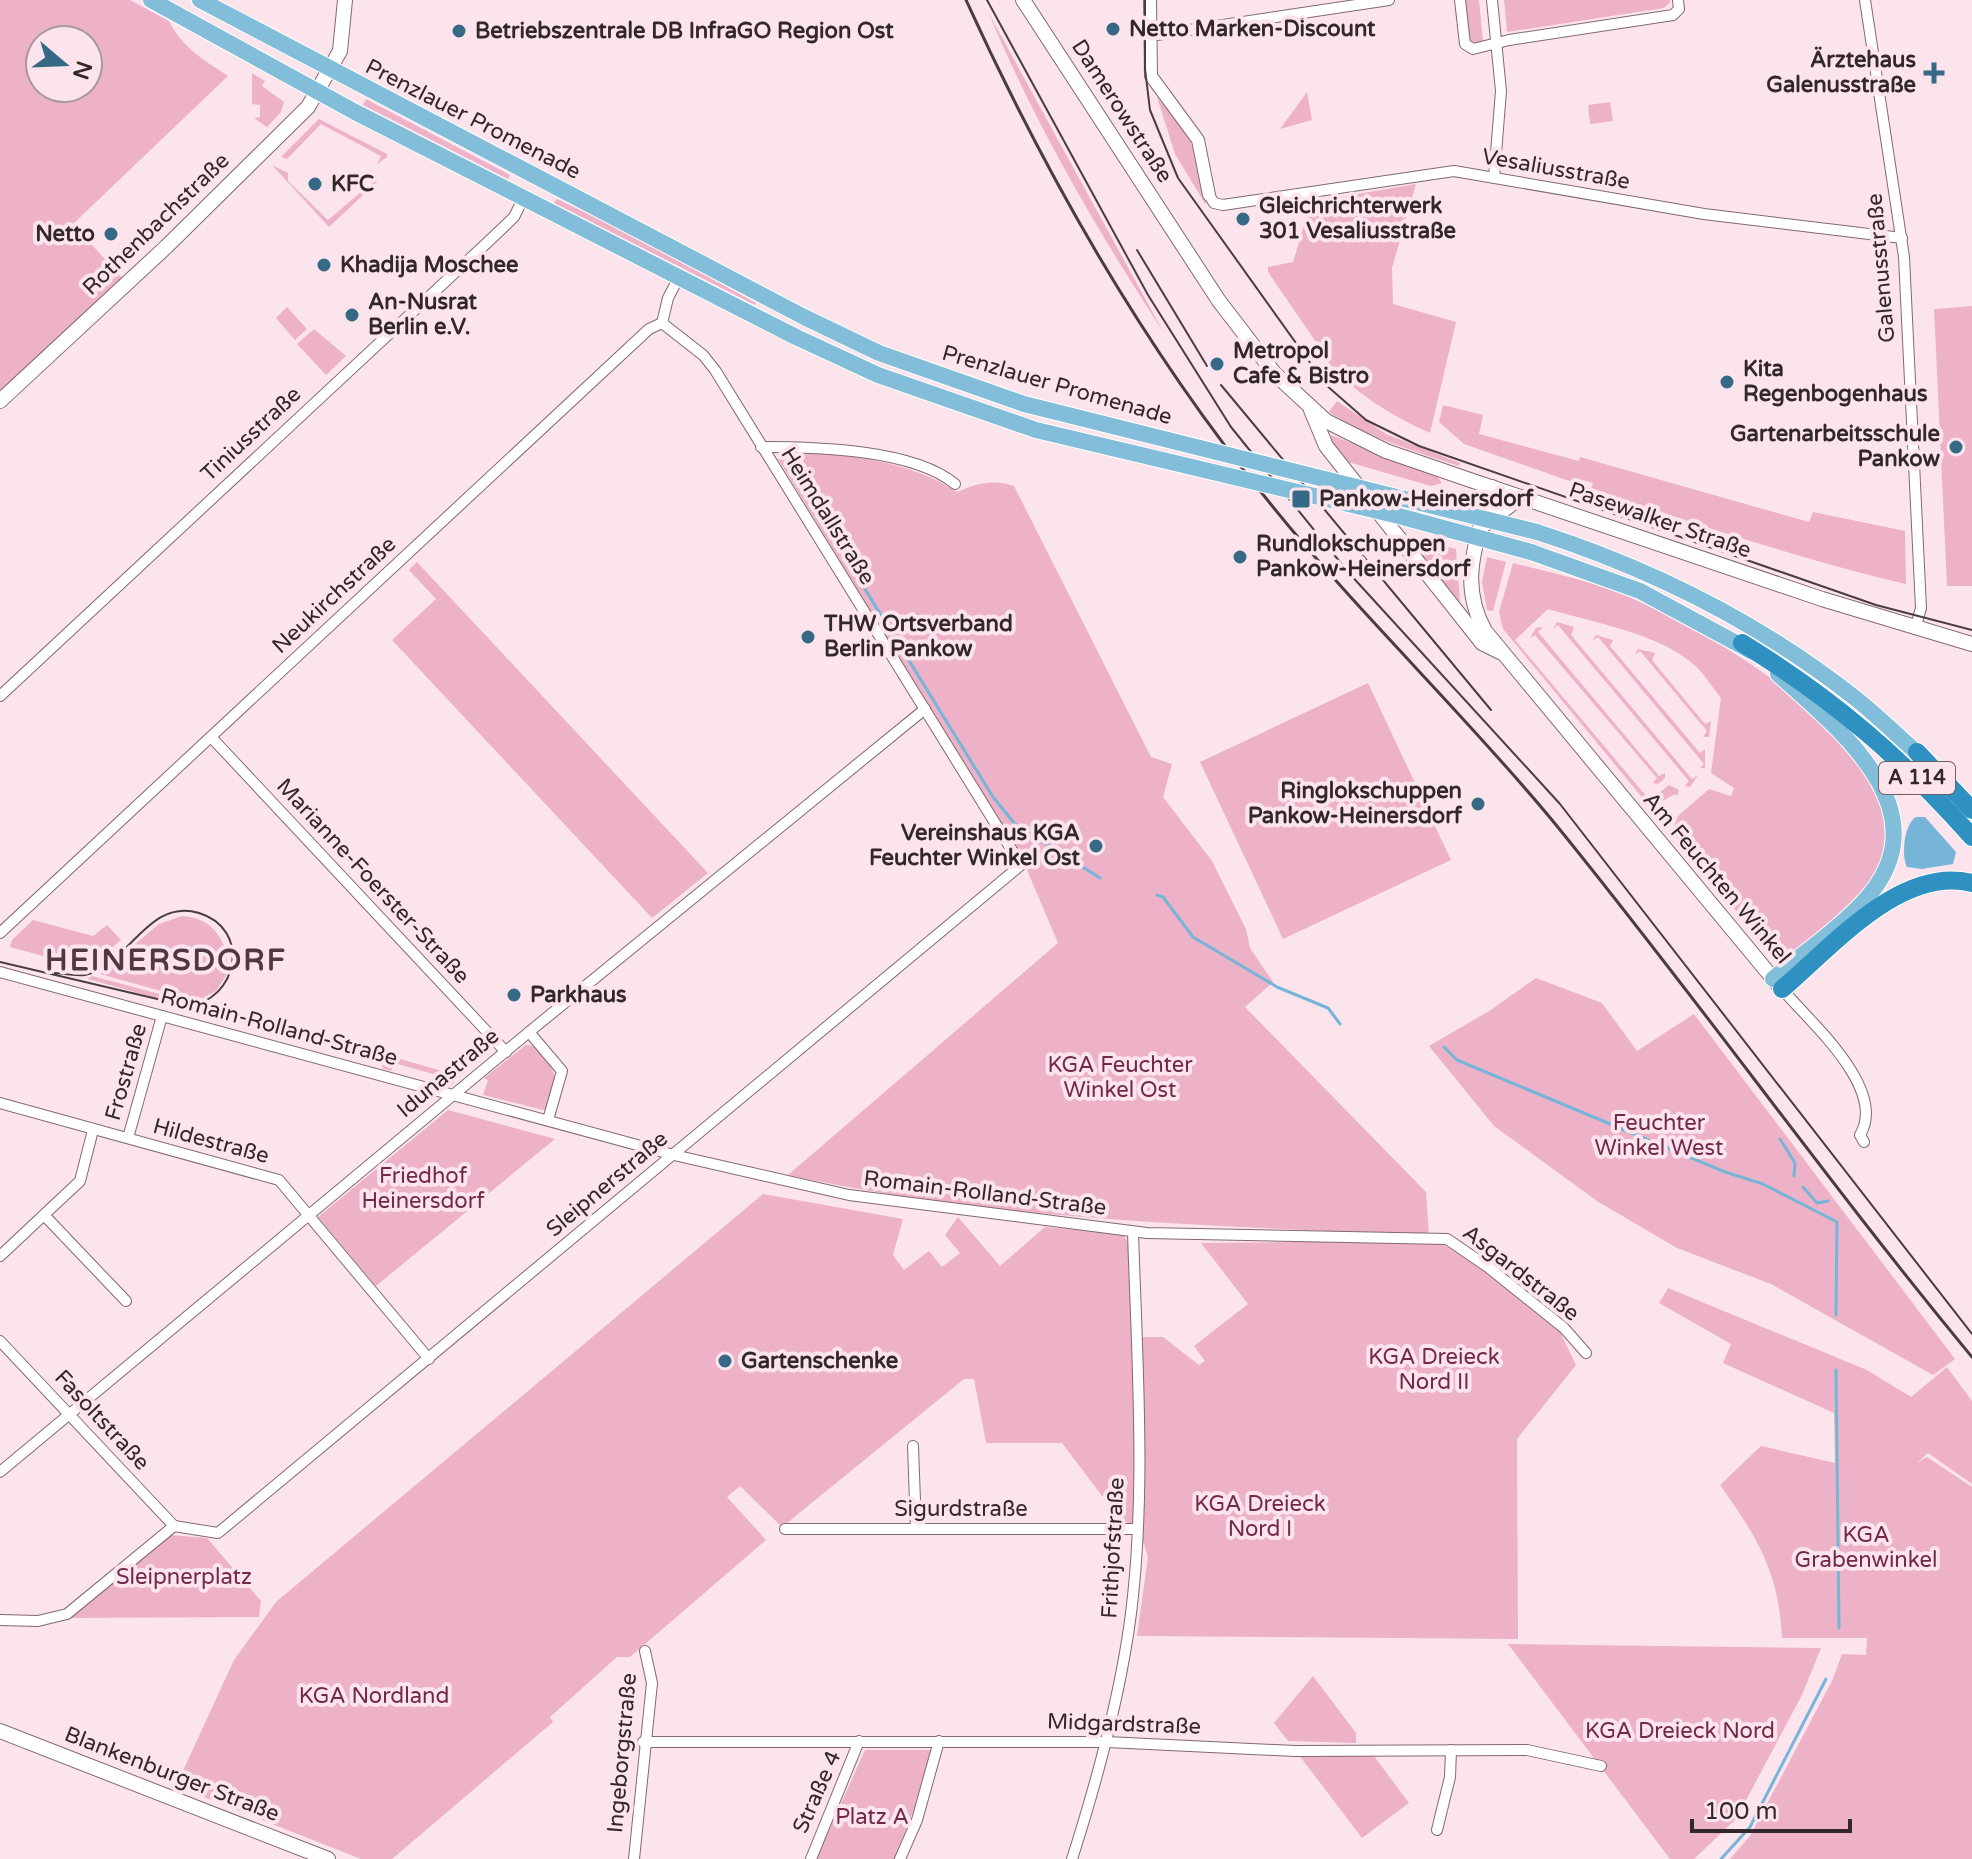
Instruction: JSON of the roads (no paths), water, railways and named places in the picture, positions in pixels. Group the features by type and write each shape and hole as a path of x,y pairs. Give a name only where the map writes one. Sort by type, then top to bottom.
{"highway":[{"name":"A 114","path":"1742,643 1811,686 1872,735 1972,837"},
{"name":"A 114","path":"1917,752 1972,810"},
{"path":"1778,984 1898,894 1938,880 1972,883"}],"main road":[{"name":"Prenzlauer Promenade","path":"151,0 679,277 878,375 1036,430 1399,516 1531,552 1640,591 1742,643 1859,750 1878,775 1891,813 1889,857 1873,890 1778,984"},
{"name":"Prenzlauer Promenade","path":"200,0 879,353 1024,404 1537,532 1597,551 1695,595 1819,671 1972,798"},
{"name":"Rothenbachstraße","path":"0,401 308,107 340,51 345,0"},
{"name":"Damerowstraße","path":"1023,0 1183,246"},
{"path":"214,34 224,13"},
{"name":"Pasewalker Straße","path":"1183,246 1219,301 1275,374 1311,410 1363,441 1915,629 1972,644"},
{"name":"Am Feuchten Winkel","path":"1311,410 1319,436 1349,477 1482,643 1500,652"},
{"name":"Am Feuchten Winkel","path":"1492,487 1470,578 1473,609 1500,652 1778,984"},
{"path":"1481,528 1521,497"},
{"name":"Blankenburger Straße","path":"0,1731 328,1859"}],"street":[{"path":"1150,0 1151,76 1198,140 1209,195"},
{"path":"1150,36 1389,0"},
{"path":"1460,0 1465,44 1473,49 1673,15 1679,9 1678,0"},
{"path":"1492,0 1501,91 1494,178"},
{"name":"Galenusstraße","path":"1865,0 1902,238 1921,608 1915,629"},
{"name":"Vesaliusstraße","path":"1209,195 1218,204 1243,203 1454,171 1704,214 1902,238"},
{"name":"Tiniusstraße","path":"0,696 490,240 514,217 524,197"},
{"path":"662,323 668,298 679,277"},
{"name":"Heimdallstraße","path":"662,323 703,355 715,370 1021,865"},
{"name":"Neukirchstraße","path":"0,933 649,329 662,323"},
{"path":"761,447 861,452 944,474 955,484"},
{"name":"Idunastraße","path":"0,1472 529,1032 925,709"},
{"name":"Marianne-Foerster-Straße","path":"211,737 506,1052"},
{"name":"Sleipnerstraße","path":"174,1526 218,1533 1021,865"},
{"name":"Romain-Rolland-Straße","path":"0,972 674,1155 849,1195 1133,1232 1425,1238"},
{"name":"Am Feuchten Winkel","path":"1778,984 1853,1073 1868,1108 1866,1124 1860,1135 1864,1142"},
{"name":"Frostraße","path":"128,1138 162,1016"},
{"path":"529,1032 562,1071 548,1120"},
{"name":"Hildestraße","path":"0,1103 279,1180 429,1359"},
{"path":"0,1256 80,1181 93,1130"},
{"path":"44,1215 126,1301"},
{"name":"Frithjofstraße","path":"1072,1859 1107,1742 1128,1638 1136,1529 1133,1232"},
{"name":"Asgardstraße","path":"1425,1238 1447,1239 1488,1267 1564,1328 1586,1353"},
{"name":"Fasoltstraße","path":"0,1341 174,1526"},
{"path":"913,1446 916,1529"},
{"path":"0,1620 38,1621 67,1614 174,1526"},
{"name":"Sigurdstraße","path":"785,1529 1136,1529"},
{"name":"Ingeborgstraße","path":"634,1859 643,1742 652,1683 645,1651"},
{"name":"Straße 4","path":"811,1859 859,1741"},
{"path":"900,1859 924,1798 939,1741"},
{"name":"Midgardstraße","path":"643,1742 1107,1742 1295,1751 1527,1750 1601,1766"},
{"path":"1437,1830 1450,1777 1451,1750"}],"water":[{"path":"1916,817 1925,817 1956,852 1953,864 1922,869 1907,867 1905,840 1909,826"}],"waterway":[{"path":"791,469 993,797 1015,824 1100,878"},
{"path":"1157,895 1163,897 1193,937 1277,987 1328,1008 1340,1024"},
{"path":"1444,1047 1457,1060 1725,1172 1763,1184 1837,1222 1836,1315"},
{"path":"1780,1139 1795,1163 1794,1176"},
{"path":"1803,1187 1817,1203 1828,1201"},
{"path":"1836,1370 1839,1628"},
{"path":"1721,1859 1750,1827 1826,1679"}],"tram line":[{"path":"987,0 1148,295 1231,427 1348,572 1560,804 1972,1334"},
{"path":"1145,0 1145,69 1150,110 1178,178 1326,385 1366,420 1419,446 1876,605 1972,630"},
{"path":"1137,250 1207,366"},
{"path":"1221,385 1491,710"},
{"path":"0,962 187,1006 204,1001 218,992 232,964 232,948 227,934 216,921 199,913 181,911 152,923 100,969 85,975 55,973"}],"railway":[{"path":"966,0 1030,132 1101,261 1224,444 1303,543 1552,820 1972,1357"}],"place":[{"name":"Netto Marken-Discount","path":"1113,29"},
{"name":"Betriebszentrale DB InfraGO Region Ost","path":"459,31"},
{"name":"Ärztehaus Galenusstraße","path":"1934,73"},
{"name":"KFC","path":"315,184"},
{"name":"Gleichrichterwerk 301 Vesaliusstraße","path":"1243,219"},
{"name":"Netto","path":"111,234"},
{"name":"Khadija Moschee","path":"324,265"},
{"name":"An-Nusrat Berlin e.V.","path":"352,315"},
{"name":"Metropol Cafe & Bistro","path":"1217,364"},
{"name":"Kita Regenbogenhaus","path":"1727,382"},
{"name":"Gartenarbeitsschule Pankow","path":"1956,447"},
{"name":"Pankow-Heinersdorf","path":"1301,499"},
{"name":"Rundlokschuppen Pankow-Heinersdorf","path":"1240,557"},
{"name":"THW Ortsverband Berlin Pankow","path":"808,637"},
{"name":"Ringlokschuppen Pankow-Heinersdorf","path":"1478,804"},
{"name":"Vereinshaus KGA Feuchter Winkel Ost","path":"1096,846"},
{"name":"Parkhaus","path":"514,995"},
{"name":"Gartenschenke","path":"725,1361"}],"district":[{"name":"HEINERSDORF","path":"166,960"}],"park label":[{"name":"KGA Feuchter Winkel Ost","path":"1120,1078"},
{"name":"Feuchter Winkel West","path":"1659,1136"},
{"name":"Friedhof Heinersdorf","path":"423,1188"},
{"name":"KGA Dreieck Nord II","path":"1434,1370"},
{"name":"KGA Dreieck Nord I","path":"1260,1516"},
{"name":"KGA Grabenwinkel","path":"1866,1548"},
{"name":"Sleipnerplatz","path":"184,1577"},
{"name":"KGA Nordland","path":"374,1696"},
{"name":"KGA Dreieck Nord","path":"1680,1731"},
{"name":"Platz A","path":"872,1817"}]}
